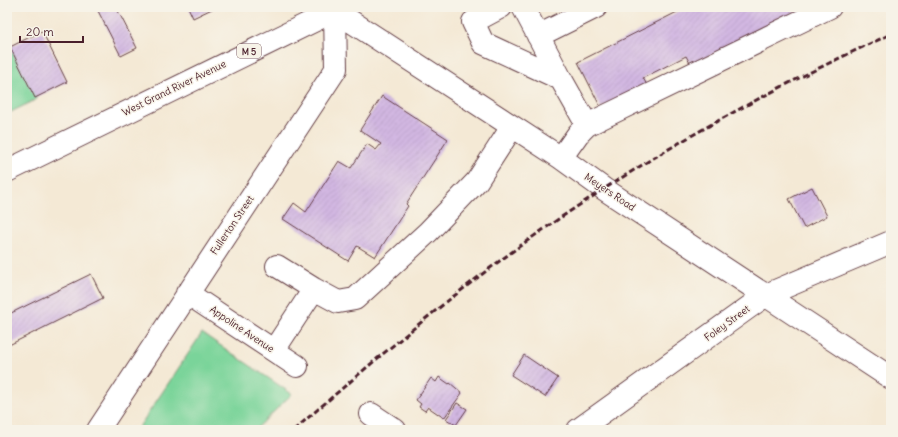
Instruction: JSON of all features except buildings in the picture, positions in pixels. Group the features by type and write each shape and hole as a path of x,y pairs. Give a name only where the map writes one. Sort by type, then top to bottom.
{"street":[{"path":"501,7 473,22 483,43 561,79"},
{"path":"523,7 587,125"},
{"path":"538,36 596,7"},
{"path":"561,158 578,134 587,125 830,7"},
{"name":"Meyers Road","path":"335,8 512,127 561,158 604,189 891,378"},
{"name":"West Grand River Avenue","path":"7,170 335,8"},
{"name":"Fullerton Street","path":"98,430 336,69 335,8"},
{"path":"277,266 338,302 356,299 428,232 477,181 512,127"},
{"name":"Foley Street","path":"578,430 766,295 891,242"},
{"path":"274,350 314,289"},
{"name":"Appoline Avenue","path":"187,293 297,366"},
{"path":"371,414 395,430"}],"green space":[{"path":"7,41 37,99 7,114"},
{"path":"202,333 292,394 255,430 137,430"}],"railway":[{"path":"294,430 431,314 538,233 575,208 651,160 729,115 769,93 891,34"}]}
